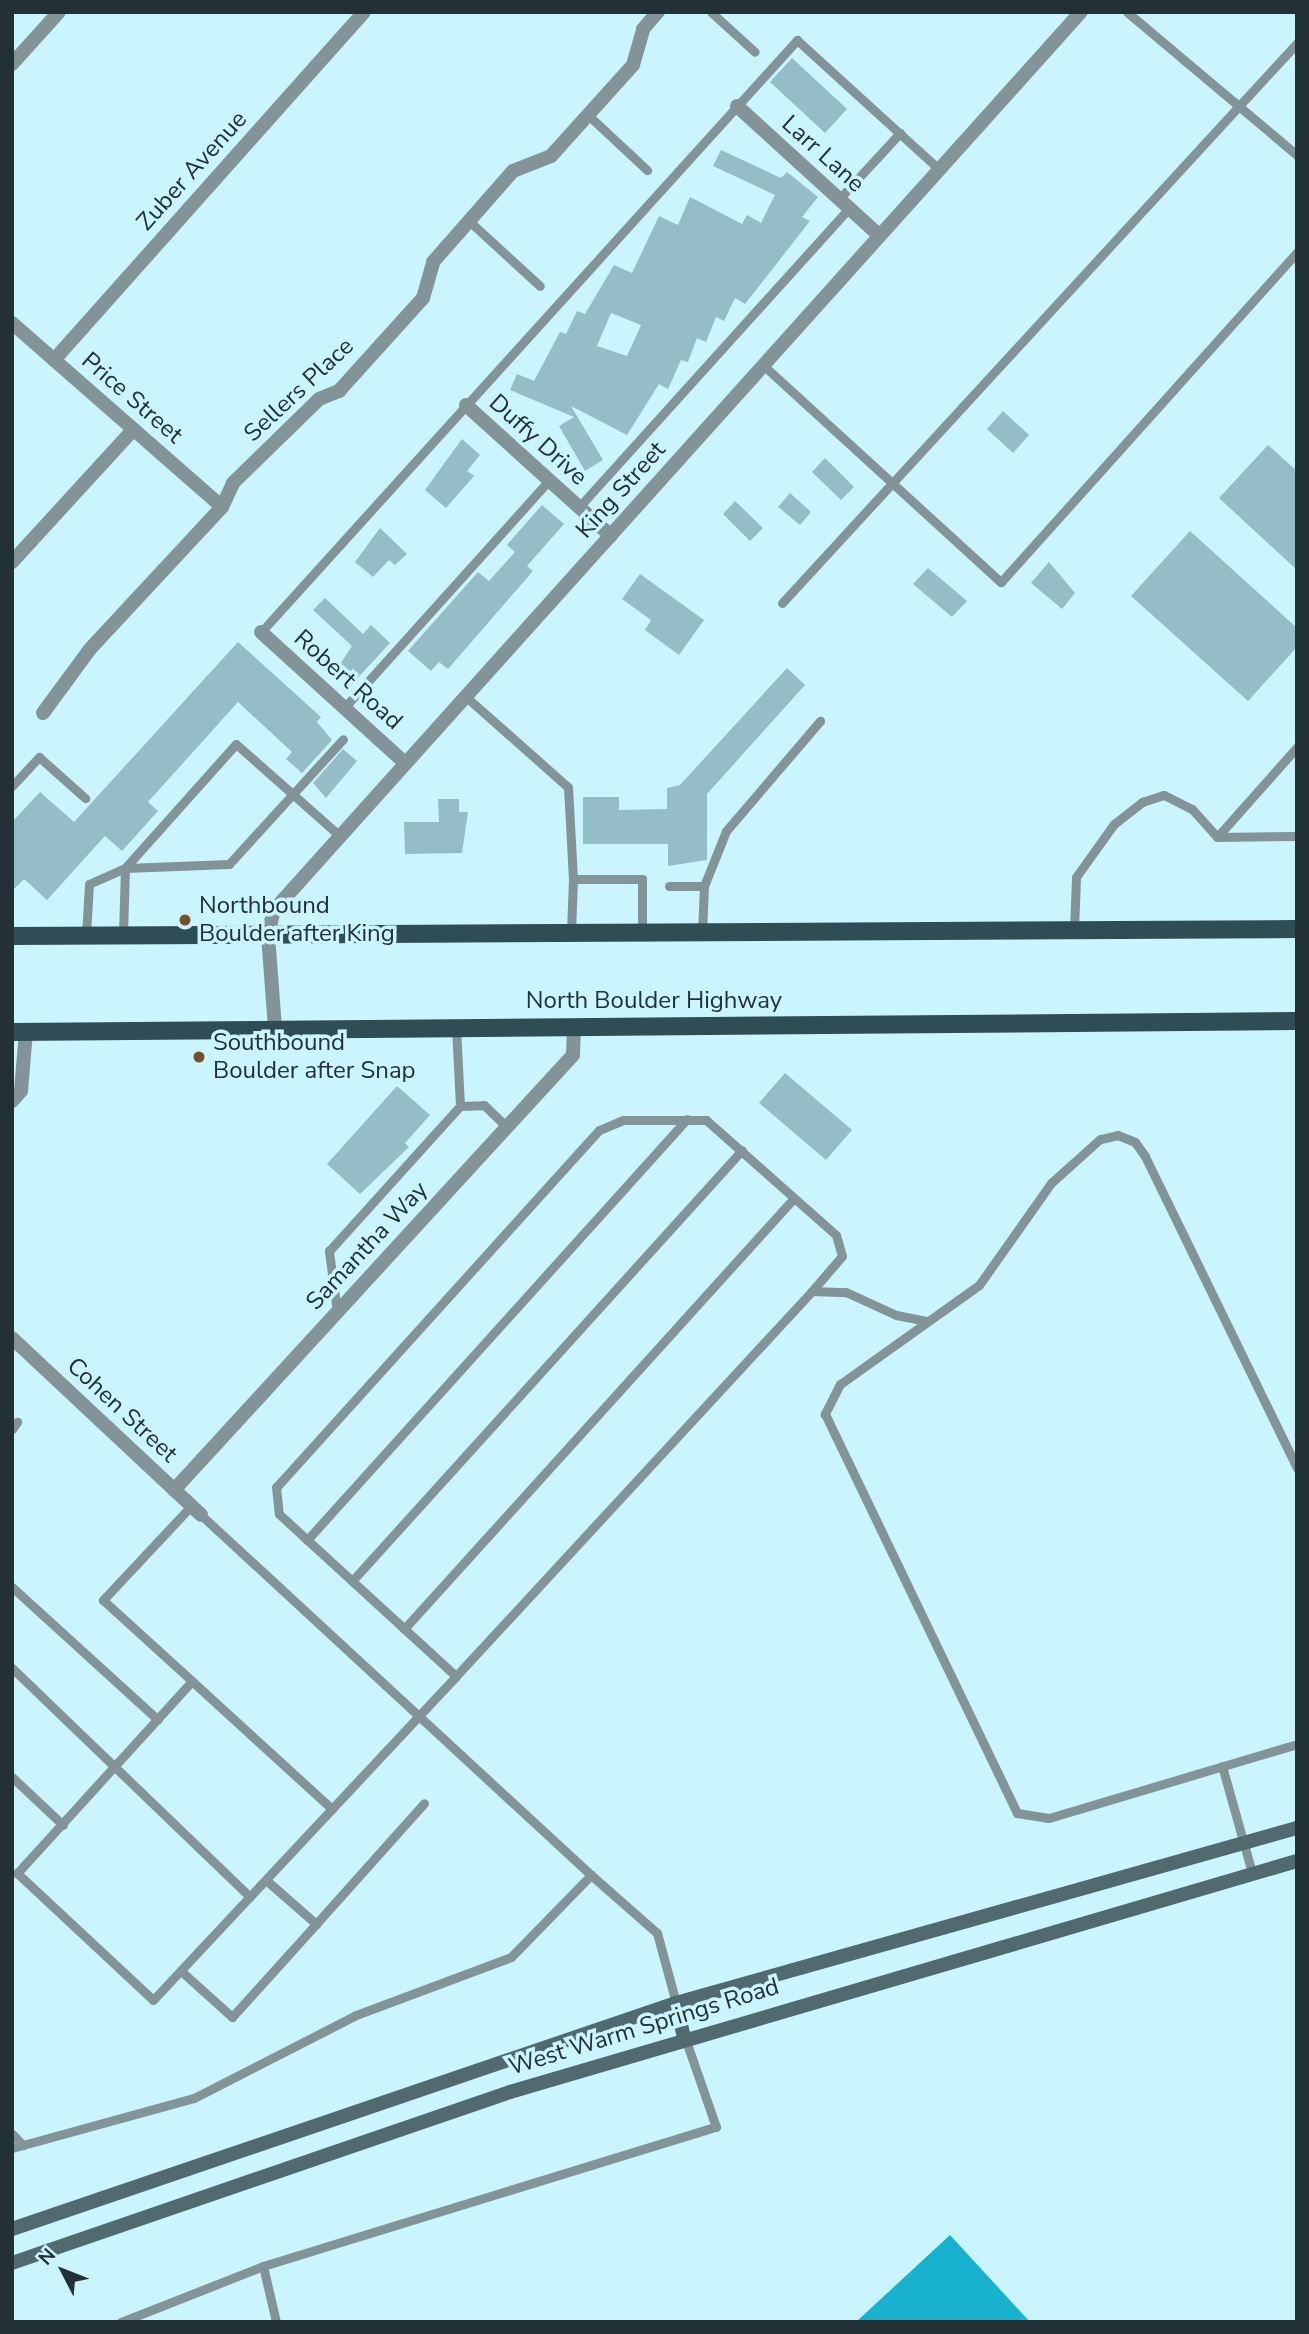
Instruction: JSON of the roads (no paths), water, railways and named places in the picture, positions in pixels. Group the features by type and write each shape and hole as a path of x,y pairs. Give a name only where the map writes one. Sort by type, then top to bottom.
{"main road":[{"path":"12,936 1297,929"},
{"path":"1276,1021 1297,1014"},
{"name":"North Boulder Highway","path":"19,1032 1297,1021"},
{"name":"West Warm Springs Road","path":"12,2229 676,2003 1297,1828"},
{"name":"West Warm Springs Road","path":"12,2263 684,2037 1297,1861"},
{"path":"676,2003 684,2037"}],"street":[{"path":"12,64 59,12"},
{"name":"Zuber Avenue","path":"54,359 364,12"},
{"name":"Sellers Place","path":"44,713 90,649 222,507 233,483 319,399 339,391 424,298 433,262 513,171 551,156 633,65 643,29 658,12"},
{"name":"King Street","path":"275,1028 268,934 274,910 404,762 611,536 1081,12"},
{"name":"Larr Lane","path":"737,107 879,235"},
{"name":"Price Street","path":"12,323 20,336 54,359 222,507"},
{"name":"Duffy Drive","path":"466,405 611,536"},
{"path":"12,562 134,429"},
{"name":"Robert Road","path":"261,632 404,762"},
{"name":"Samantha Way","path":"174,1490 573,1055 573,1026"},
{"path":"12,1101 21,1091 19,1032"},
{"name":"Cohen Street","path":"12,1338 196,1510"}],"lane":[{"path":"711,12 755,52"},
{"path":"1127,12 1297,155"},
{"path":"261,632 797,40 939,169"},
{"path":"782,603 894,485 1297,44"},
{"path":"588,115 647,170"},
{"path":"579,507 844,203 900,133"},
{"path":"469,221 540,286"},
{"path":"763,365 1001,582 1297,252"},
{"path":"344,708 549,480"},
{"path":"465,696 568,787 573,879 571,933"},
{"path":"702,932 704,886 726,831 820,722"},
{"path":"86,935 89,884 125,868 229,864 343,739"},
{"path":"123,935 125,868 236,744 339,835"},
{"path":"1217,837 1297,747"},
{"path":"12,786 39,757 85,798"},
{"path":"1074,930 1076,877 1114,824 1142,802 1164,795 1192,809 1217,837 1292,836 1297,827"},
{"path":"573,879 642,879 642,932"},
{"path":"669,886 704,886"},
{"path":"337,1312 329,1251 460,1106 456,1027"},
{"path":"460,1106 484,1105 507,1127"},
{"path":"307,1540 687,1119"},
{"path":"192,1681 63,1825 15,1871 153,2000 418,1718 842,1256 842,1245 742,1150 706,1120 622,1120 599,1130 276,1487 274,1501 307,1540 456,1676"},
{"path":"1297,1468 1145,1156 1127,1137 1109,1135 1077,1157 1040,1197 979,1285 840,1384 825,1414 1010,1805 1037,1821 1297,1744"},
{"path":"352,1581 742,1150"},
{"path":"404,1629 794,1198"},
{"path":"812,1291 846,1292 895,1315 927,1321"},
{"path":"332,1809 103,1600 196,1510 418,1718 657,1933 676,2003"},
{"path":"12,1587 158,1720"},
{"path":"12,1668 250,1897"},
{"path":"1222,1766 1252,1873"},
{"path":"12,1777 63,1825"},
{"path":"181,1971 232,2017 424,1803"},
{"path":"12,2148 194,2098 356,2015 511,1957 591,1875"},
{"path":"266,1880 316,1924"},
{"path":"121,2322 263,2266 716,2127 684,2037"},
{"path":"12,2134 23,2145"},
{"path":"263,2266 276,2322"}],"water":[{"path":"950,2235 1030,2322 856,2322"}],"place":[{"name":"Northbound Boulder after King","path":"185,920"},
{"name":"Southbound Boulder after Snap","path":"199,1057"}]}
